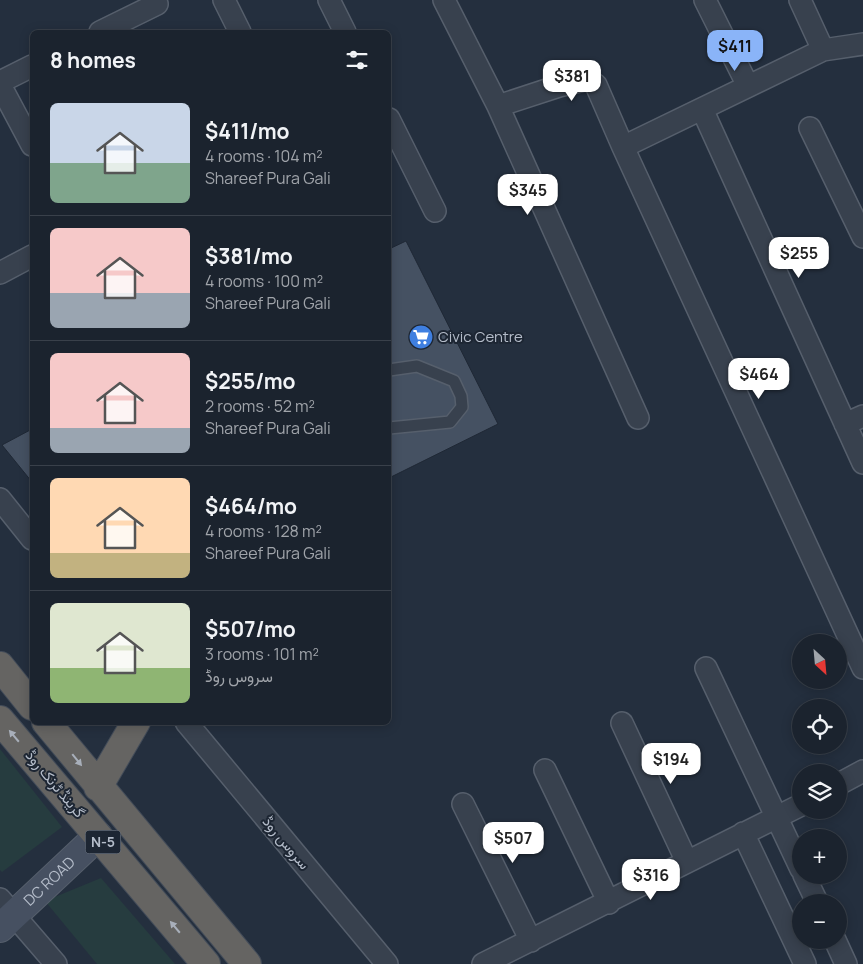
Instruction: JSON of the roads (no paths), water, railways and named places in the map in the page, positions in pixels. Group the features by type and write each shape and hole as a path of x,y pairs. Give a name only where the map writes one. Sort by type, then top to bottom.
{"highway":[{"path":"0,666 28,693"},
{"name":"گرینڈ ٹرنک روڈ","path":"0,720 206,964"},
{"name":"گرینڈ ٹرنک روڈ","path":"48,725 247,964"},
{"path":"98,787 134,725"}],"main road":[{"name":"DC ROAD","path":"5,914 98,836"}],"street":[{"path":"224,0 239,30"},
{"path":"329,0 344,30"},
{"path":"444,0 498,106 638,418"},
{"path":"704,0 748,86"},
{"path":"800,0 823,50"},
{"path":"110,30 131,26 157,4"},
{"path":"623,147 823,50 863,44"},
{"path":"0,82 30,67"},
{"path":"498,106 588,79 596,85 863,668"},
{"path":"0,85 30,141"},
{"path":"702,109 854,420 863,463"},
{"path":"391,123 436,212"},
{"path":"810,128 863,237"},
{"path":"0,272 30,257"},
{"path":"0,499 30,531"},
{"path":"706,668 792,850"},
{"path":"622,723 687,862"},
{"name":"سروس روڈ","path":"188,725 387,964"},
{"path":"545,770 609,903"},
{"path":"847,780 863,772"},
{"path":"463,804 530,941"},
{"path":"483,964 609,903 743,833 792,810"},
{"path":"743,833 805,964"},
{"path":"5,914 56,964"},
{"path":"839,949 846,964"}],"lane":[{"path":"391,370 417,366 454,381 461,396 462,407 450,422 391,428"}],"place":[{"name":"Civic Centre","path":"421,337"}]}
